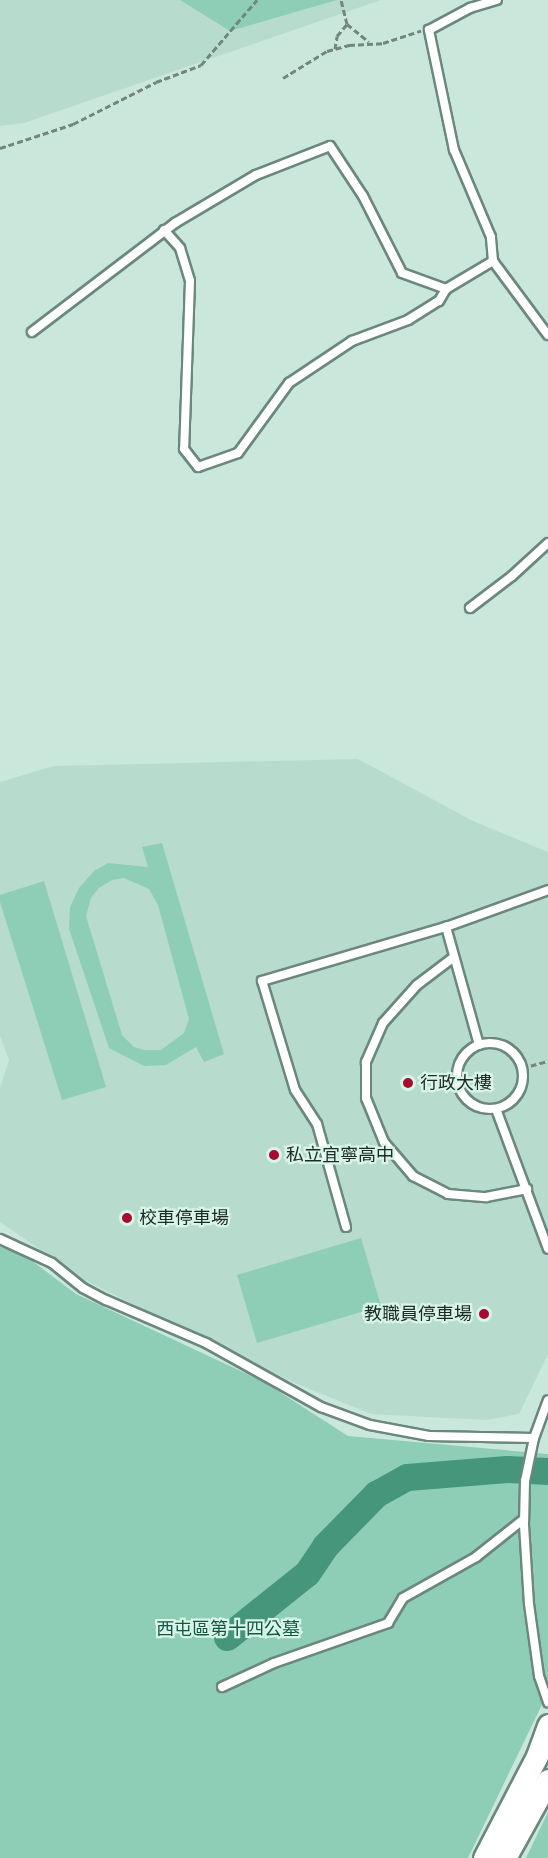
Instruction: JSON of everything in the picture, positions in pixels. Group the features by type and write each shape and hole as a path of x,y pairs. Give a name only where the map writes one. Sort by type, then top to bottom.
{"street":[{"path":"484,1858 537,1756 548,1725"},
{"path":"505,1858 548,1779"}],"lane":[{"path":"497,0 470,8 429,30 454,150 491,237 493,261 548,335"},
{"path":"32,332 164,230 256,175 330,147 363,196 402,273 446,289"},
{"path":"164,230 180,248 190,281 184,449 198,467 238,453 289,383 352,341 408,320 439,301 446,289 493,261"},
{"path":"470,608 512,576 548,543"},
{"path":"346,1227 316,1124 295,1090 262,981 446,927 548,890"},
{"path":"446,927 479,1045"},
{"path":"454,957 417,985 383,1023 366,1062 366,1098 384,1142 413,1176 448,1194 486,1197 527,1189"},
{"path":"488,1043 506,1047 513,1052 522,1068 522,1086 518,1095 504,1107 496,1109 476,1107 461,1094 458,1085 458,1066 463,1057 479,1045 488,1043"},
{"path":"496,1109 548,1249"},
{"path":"0,1239 52,1263 83,1288 206,1343 321,1407 370,1425 429,1436 534,1438"},
{"path":"548,1400 534,1438 525,1481 524,1519 529,1604 539,1676 548,1702"},
{"path":"222,1687 274,1663 388,1623 403,1598 476,1557 524,1519"}],"path":[{"path":"0,148 73,124 156,82 201,65 257,0"},
{"path":"341,0 347,24 370,43"},
{"path":"335,49 337,36 347,24"},
{"path":"283,78 311,59 335,49 383,43 429,30"},
{"path":"522,1068 548,1060"}],"shaded area":[{"path":"0,0 381,0 24,123 0,126"},
{"name":"私立宜寧高中","path":"358,759 473,821 548,852 548,1354 519,1414 486,1420 371,1414 297,1384 84,1280 0,1222 0,1088 9,1060 0,1036 0,782 54,766"}],"green space":[{"path":"180,0 337,0 230,31"},
{"path":"162,843 224,1054 204,1062 196,1047 166,1065 144,1066 109,1048 69,929 70,907 79,888 94,871 108,863 148,867 142,847","holes":["124,878 149,889 158,905 189,1019 184,1033 161,1050 144,1050 134,1047 122,1035 86,916 91,898 99,888 112,880"]},
{"path":"44,881 106,1087 62,1100 0,902 0,895"},
{"path":"361,1238 381,1306 257,1343 237,1275"},
{"name":"西屯區第十四公墓","path":"0,1247 23,1254 76,1294 264,1382 348,1436 548,1454 548,1692 468,1858 0,1858"},
{"path":"548,1812 548,1858 526,1858"}],"waterway":[{"path":"227,1637 307,1573 325,1546 376,1494 407,1477 507,1469 548,1471"}],"place":[{"name":"行政大樓","path":"408,1083"},
{"name":"私立宜寧高中","path":"274,1155"},
{"name":"校車停車場","path":"127,1218"},
{"name":"教職員停車場","path":"484,1314"}]}
